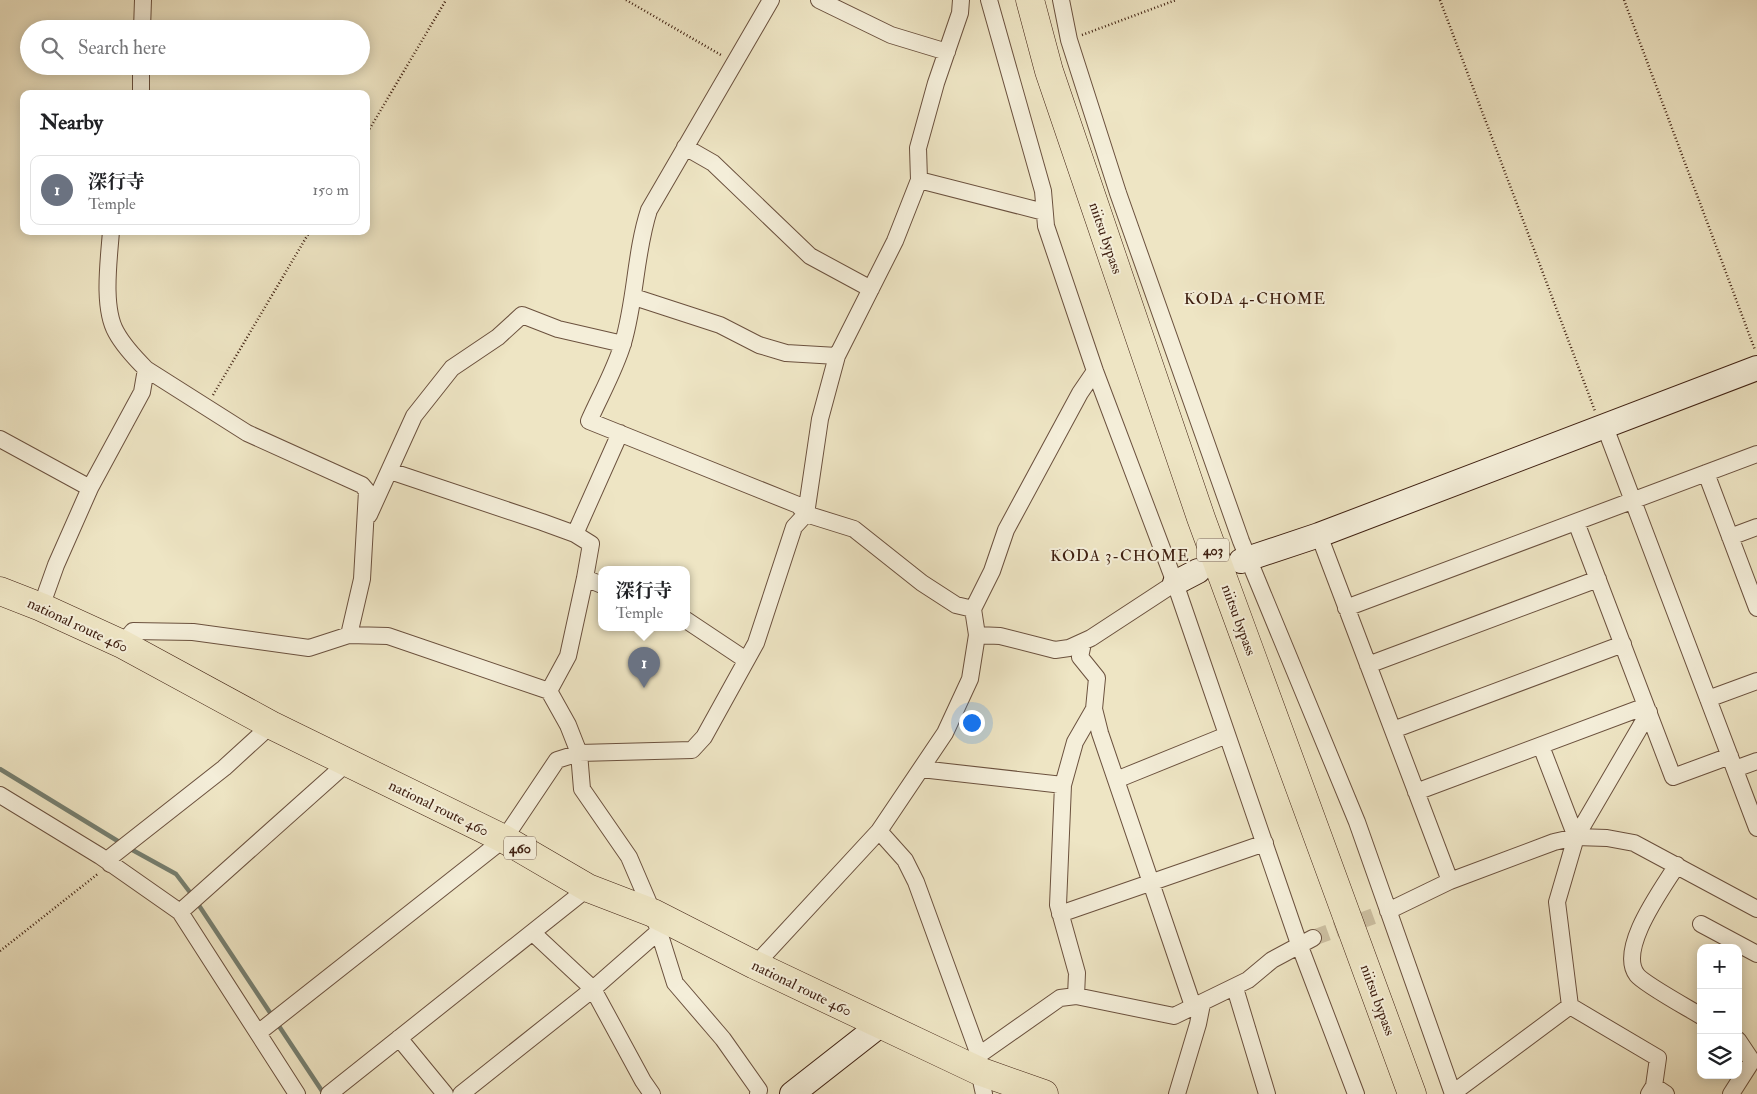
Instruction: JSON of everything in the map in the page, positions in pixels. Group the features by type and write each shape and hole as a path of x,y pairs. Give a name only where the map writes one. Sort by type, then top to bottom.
{"highway":[{"name":"niitsu bypass","path":"1030,0 1048,71 1198,508 1412,1094"},
{"name":"national route 460","path":"0,591 41,607 122,644 271,725 504,839 588,888 655,922 755,965 981,1074 1044,1094"}],"street":[{"path":"142,20 143,0"},
{"path":"771,0 649,210 641,234 634,297 623,344 589,421 798,505 806,514 854,529 922,583 956,605 973,608"},
{"path":"819,0 891,35 947,52"},
{"path":"258,1033 504,839 557,760 579,753 692,750 704,737 756,643 794,527 806,514 820,419 837,356 895,241 919,180 918,148 960,13 961,0"},
{"path":"989,0 1043,191 1046,226 1095,371 1175,583 1265,843 1306,941 1356,1094"},
{"path":"1061,0 1069,40 1162,320 1245,559 1357,822 1453,1094 1570,1006"},
{"path":"141,75 141,90"},
{"path":"686,147 713,163 810,256 871,289"},
{"path":"919,180 1044,212"},
{"path":"111,235 109,308 116,332 146,369 247,433 362,485 367,491 367,519 362,579 350,634"},
{"path":"634,297 720,324 759,345 786,353 837,356"},
{"path":"367,519 414,416 452,368 498,337 522,315 558,329 623,344"},
{"path":"1245,559 1319,535 1757,368"},
{"path":"41,607 56,565 90,488 142,392 146,369"},
{"path":"755,965 879,831 945,733 970,679 977,635 973,608 992,571 1006,530 1080,393 1095,371"},
{"path":"1605,427 1757,828"},
{"path":"575,534 620,433"},
{"path":"0,439 90,488"},
{"path":"1346,608 1757,454"},
{"path":"390,471 575,534 590,544 586,578 568,656 549,691"},
{"path":"1706,473 1757,608"},
{"path":"1576,522 1673,777 1732,762 1757,761"},
{"path":"1730,537 1757,527"},
{"path":"1319,535 1450,881"},
{"path":"977,635 1000,636 1055,650 1082,643 1175,583 1198,571"},
{"path":"586,578 598,583"},
{"path":"1368,665 1598,579"},
{"path":"690,623 746,660"},
{"path":"122,644 133,631 192,632 309,648 350,634 388,636 549,691 568,725 579,753 582,789 629,856 655,922 675,982 723,1039 759,1090 758,1094"},
{"path":"1082,643 1080,657 1097,678 1094,709 1116,780 1198,1006 1198,1024 1177,1094"},
{"path":"1393,730 1623,644"},
{"path":"1708,700 1757,681"},
{"path":"1076,996 1077,973 1058,905 1062,785 1075,742 1094,709"},
{"path":"1416,792 1648,709"},
{"path":"1570,1006 1557,902 1576,837 1648,709"},
{"path":"110,864 112,856 224,768 271,725"},
{"path":"1116,780 1227,735"},
{"path":"1541,746 1576,837"},
{"path":"180,912 348,762"},
{"path":"921,769 1062,785"},
{"path":"0,794 110,864 180,912 296,1094"},
{"path":"879,831 905,860 916,882 981,1074 1060,998 1076,996 1174,1016 1234,988 1248,980 1272,960 1306,941"},
{"path":"1388,910 1450,881 1554,842 1576,837 1607,838 1634,843 1757,909"},
{"path":"1060,914 1265,843"},
{"path":"1677,865 1642,923 1632,952 1632,963 1638,977 1697,1014"},
{"path":"329,1094 588,888"},
{"path":"461,1094 593,989 655,922"},
{"path":"1700,924 1757,954"},
{"path":"532,933 593,989 652,1094"},
{"path":"1234,988 1267,1094"},
{"path":"1570,1006 1658,1058 1656,1091"},
{"path":"792,1094 880,1025"},
{"path":"399,1038 445,1094"},
{"path":"1742,1046 1752,1061 1742,1076"},
{"path":"1730,1094 1740,1079"}],"path":[{"path":"370,128 446,0"},
{"path":"626,0 733,64"},
{"path":"1069,40 1176,0"},
{"path":"1440,0 1594,409 1605,427"},
{"path":"1624,0 1757,358"},
{"path":"204,406 217,390 308,235"},
{"path":"0,951 110,864"}],"waterway":[{"path":"0,769 121,843"},
{"path":"127,847 176,874 192,895"},
{"path":"196,901 324,1094"}],"tunnel":[{"path":"1313,938 1388,911"}],"place":[{"name":"深行寺","path":"644,688"}],"district":[{"name":"KODA 4-CHOME","path":"1255,298"},
{"name":"KODA 3-CHOME","path":"1120,555"}]}
